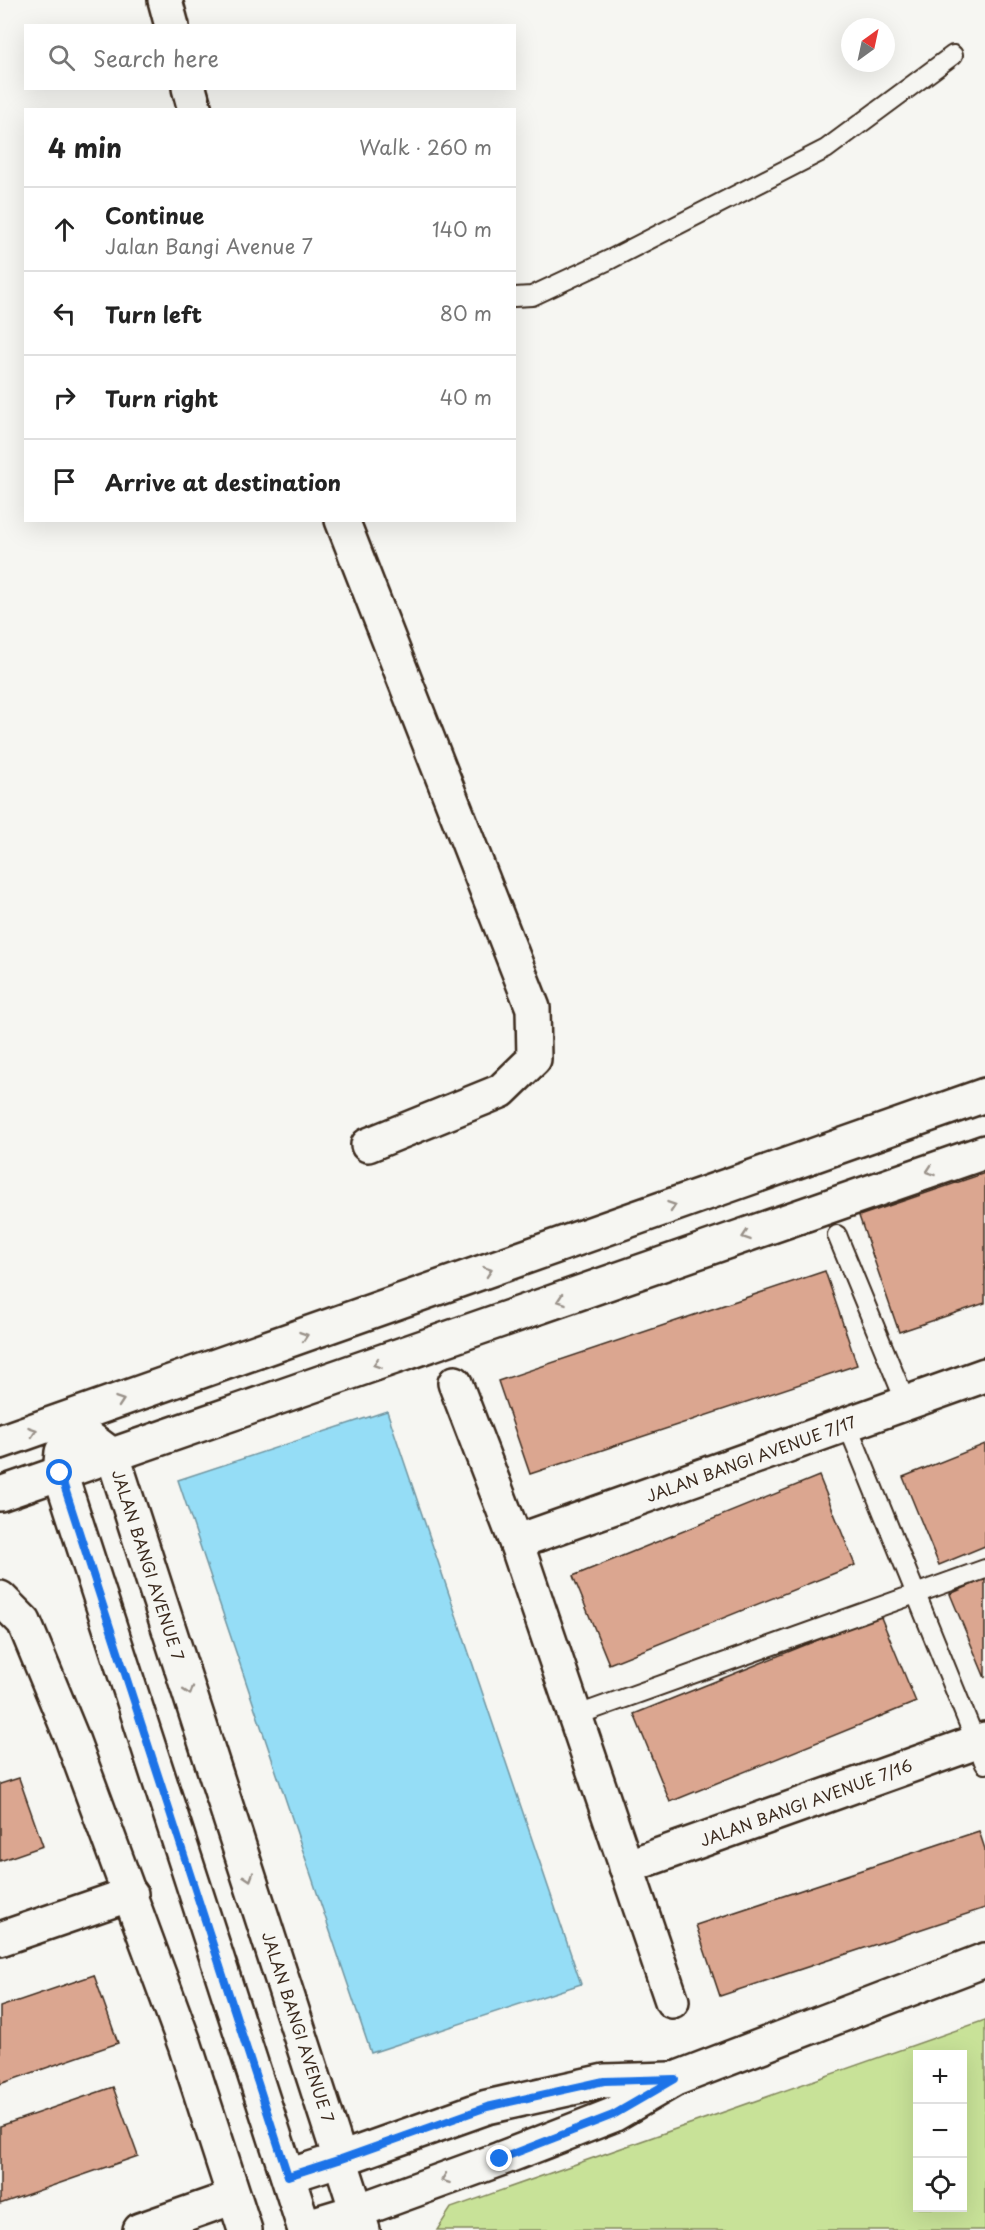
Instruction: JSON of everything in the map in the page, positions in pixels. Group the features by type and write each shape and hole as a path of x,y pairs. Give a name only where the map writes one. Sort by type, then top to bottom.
{"street":[{"path":"165,0 171,24"},
{"path":"190,90 194,108"},
{"path":"343,522 533,1008 534,1059 501,1091 368,1145"},
{"path":"0,1442 985,1095"},
{"path":"0,1494 985,1152"},
{"name":"JALAN BANGI AVENUE 7/17","path":"516,1542 985,1375"},
{"path":"455,1383 516,1542 672,2001"},
{"path":"65,1420 60,1473 305,2229 360,2220 500,2159 613,2115 675,2079 985,1960"},
{"name":"JALAN BANGI AVENUE 7","path":"65,1420 113,1456 360,2220"},
{"path":"0,1598 24,1622 71,1736 185,2045 245,2230"},
{"name":"JALAN BANGI AVENUE 7/16","path":"626,1867 982,1748"},
{"path":"0,1939 130,1894"},
{"path":"288,2176 487,2107 604,2081 675,2079"},
{"path":"140,2230 234,2197"}],"lane":[{"path":"516,297 532,296 611,259 826,149 953,56"},
{"path":"837,1235 906,1403"},
{"path":"847,1424 982,1748"},
{"path":"575,1716 985,1569"}],"green space":[{"path":"985,2020 985,2230 437,2230 451,2208"}],"water":[{"path":"387,1411 581,1984 371,2053 178,1480"}],"building":[{"path":"985,1173 985,1303 899,1332 859,1216"},
{"path":"825,1271 857,1365 530,1474 498,1381"},
{"path":"985,1444 985,1546 939,1565 903,1477"},
{"path":"819,1476 855,1565 609,1664 573,1576"},
{"path":"985,1579 985,1678 950,1594"},
{"path":"880,1615 916,1702 670,1802 634,1714"},
{"path":"19,1778 43,1846 0,1861 0,1784"},
{"path":"979,1831 985,1849 985,1908 720,1996 696,1925"},
{"path":"94,1975 118,2043 0,2084 0,2007"},
{"path":"113,2087 138,2156 0,2204 0,2126"}],"route":[{"path":"60,1473 288,2176 487,2107 604,2081 675,2079 613,2115 500,2159"}]}
